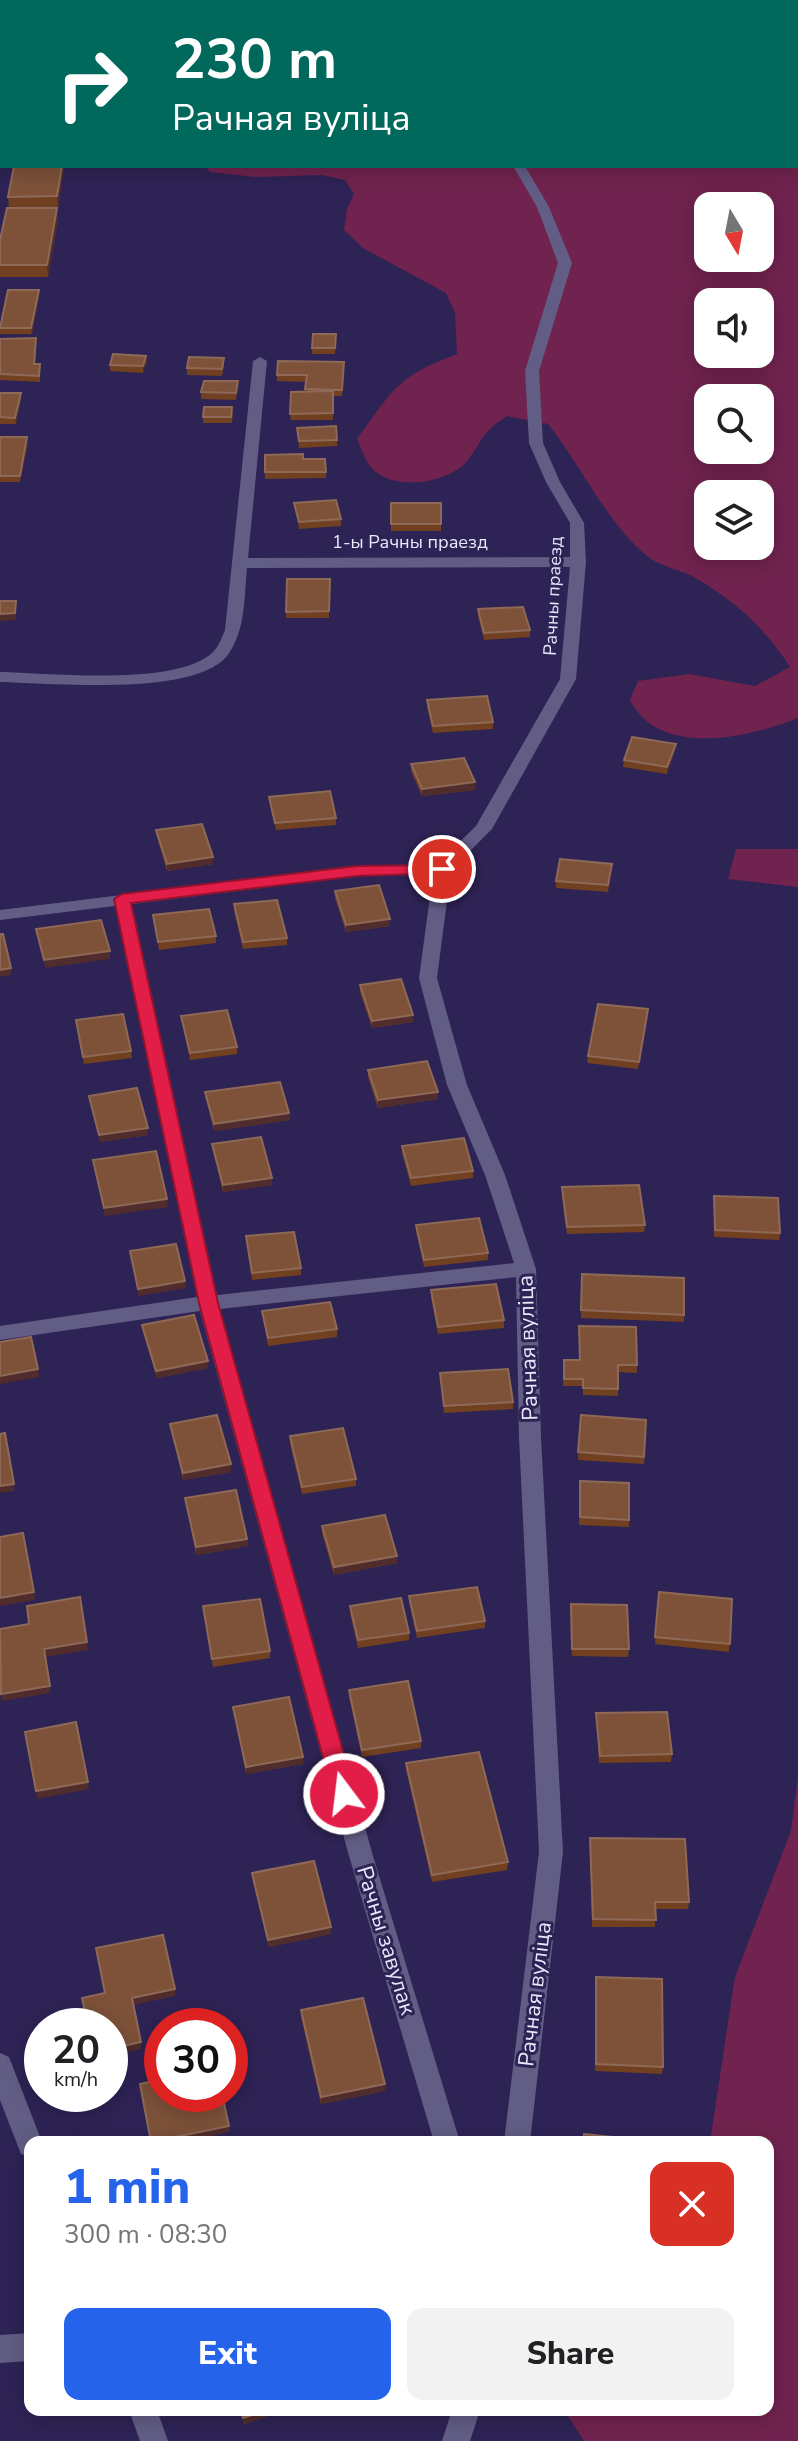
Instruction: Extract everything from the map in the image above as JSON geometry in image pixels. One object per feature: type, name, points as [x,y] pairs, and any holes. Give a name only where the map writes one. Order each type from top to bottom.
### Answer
[{"type":"street","name":"Рачны праезд","points":[[442,869],[483,829],[568,679],[578,562],[577,523],[553,482],[536,443],[532,371],[565,263],[543,207],[520,168]]},
{"type":"street","points":[[0,677],[137,678],[184,671],[219,656],[233,630],[260,361]]},
{"type":"street","name":"1-ы Рачны праезд","points":[[242,563],[578,562]]},
{"type":"street","points":[[0,915],[357,871],[442,869]]},
{"type":"street","name":"Рачная вуліца","points":[[442,869],[428,978],[457,1085],[495,1175],[526,1269],[530,1437],[551,1852],[518,2136]]},
{"type":"street","name":"Рачны завулак","points":[[122,899],[208,1303],[361,1856],[445,2136]]},
{"type":"street","points":[[0,1333],[208,1303],[526,1269]]},
{"type":"street","points":[[0,2065],[27,2136]]},
{"type":"street","points":[[0,2349],[24,2347]]},
{"type":"street","points":[[145,2416],[154,2441]]},
{"type":"street","points":[[456,2441],[464,2416]]},
{"type":"shaded area","points":[[207,168],[798,168],[798,718],[755,732],[706,738],[661,730],[643,718],[630,700],[638,681],[689,674],[755,686],[790,667],[770,640],[721,594],[692,576],[652,559],[632,542],[606,510],[548,424],[507,416],[486,433],[458,469],[434,480],[405,482],[380,475],[369,464],[357,439],[398,386],[421,370],[457,354],[455,313],[446,293],[363,248],[344,230],[347,209],[354,194],[345,180],[321,175],[256,177],[210,172]]},
{"type":"shaded area","points":[[736,849],[798,849],[798,887],[728,879]]},
{"type":"shaded area","points":[[798,1776],[798,2441],[584,2441],[568,2416],[774,2416],[774,2136],[711,2136],[735,1977],[791,1831]]},
{"type":"building","points":[[14,168],[62,168],[57,196],[8,197]]},
{"type":"building","points":[[7,208],[57,208],[47,265],[0,265],[0,240]]},
{"type":"building","points":[[8,290],[39,290],[31,328],[0,328]]},
{"type":"building","points":[[313,334],[336,334],[335,348],[312,348]]},
{"type":"building","points":[[36,338],[34,364],[40,364],[39,376],[0,374],[0,339]]},
{"type":"building","points":[[113,354],[146,356],[143,366],[110,365]]},
{"type":"building","points":[[189,357],[224,358],[222,369],[187,368]]},
{"type":"building","points":[[278,361],[344,362],[342,390],[305,389],[307,375],[277,375]]},
{"type":"building","points":[[204,381],[238,381],[236,393],[201,392]]},
{"type":"building","points":[[333,391],[333,413],[290,414],[291,392]]},
{"type":"building","points":[[0,393],[21,393],[15,418],[0,417]]},
{"type":"building","points":[[204,407],[232,407],[231,417],[203,417]]},
{"type":"building","points":[[336,426],[337,440],[299,441],[297,428]]},
{"type":"building","points":[[0,437],[27,437],[20,476],[0,476]]},
{"type":"building","points":[[303,454],[303,459],[325,459],[326,472],[265,472],[265,455]]},
{"type":"building","points":[[336,500],[341,519],[299,522],[294,503]]},
{"type":"building","points":[[391,503],[441,503],[441,524],[391,524]]},
{"type":"building","points":[[287,579],[330,579],[329,611],[286,612]]},
{"type":"building","points":[[0,601],[16,601],[15,613],[0,614]]},
{"type":"building","points":[[523,607],[530,630],[484,633],[478,609]]},
{"type":"building","points":[[487,696],[493,722],[433,726],[427,700]]},
{"type":"building","points":[[632,737],[676,744],[667,767],[624,760]]},
{"type":"building","points":[[464,758],[475,782],[422,789],[411,764]]},
{"type":"building","points":[[330,791],[336,818],[275,823],[269,797]]},
{"type":"building","points":[[202,824],[213,857],[167,864],[156,830]]},
{"type":"building","points":[[560,859],[612,864],[608,885],[556,881]]},
{"type":"building","points":[[379,885],[390,919],[346,925],[335,891]]},
{"type":"building","points":[[277,900],[287,938],[243,942],[234,904]]},
{"type":"building","points":[[209,909],[216,936],[158,942],[153,915]]},
{"type":"building","points":[[101,920],[110,951],[44,960],[36,929]]},
{"type":"building","points":[[0,934],[3,934],[11,968],[0,970]]},
{"type":"building","points":[[401,979],[413,1015],[372,1021],[360,985]]},
{"type":"building","points":[[598,1004],[648,1009],[639,1062],[588,1056]]},
{"type":"building","points":[[227,1010],[237,1047],[190,1053],[181,1016]]},
{"type":"building","points":[[123,1014],[131,1051],[83,1057],[76,1020]]},
{"type":"building","points":[[427,1061],[438,1092],[378,1100],[368,1070]]},
{"type":"building","points":[[280,1082],[289,1113],[214,1124],[205,1092]]},
{"type":"building","points":[[137,1088],[148,1128],[99,1135],[89,1096]]},
{"type":"building","points":[[261,1137],[272,1178],[223,1185],[212,1144]]},
{"type":"building","points":[[464,1138],[473,1171],[411,1178],[402,1146]]},
{"type":"building","points":[[156,1151],[167,1199],[104,1208],[93,1160]]},
{"type":"building","points":[[639,1185],[645,1225],[567,1227],[562,1187]]},
{"type":"building","points":[[714,1196],[778,1198],[780,1233],[715,1230]]},
{"type":"building","points":[[479,1218],[488,1253],[424,1260],[416,1225]]},
{"type":"building","points":[[294,1232],[301,1268],[252,1273],[246,1236]]},
{"type":"building","points":[[176,1244],[185,1281],[138,1289],[130,1251]]},
{"type":"building","points":[[582,1274],[684,1278],[684,1315],[581,1310]]},
{"type":"building","points":[[496,1284],[504,1320],[438,1327],[431,1290]]},
{"type":"building","points":[[330,1302],[337,1329],[268,1338],[262,1311]]},
{"type":"building","points":[[194,1315],[208,1361],[156,1371],[142,1325]]},
{"type":"building","points":[[579,1326],[636,1327],[637,1365],[618,1365],[618,1389],[583,1388],[583,1379],[564,1379],[564,1360],[580,1360]]},
{"type":"building","points":[[31,1337],[38,1369],[0,1376],[0,1342]]},
{"type":"building","points":[[508,1369],[513,1402],[444,1406],[440,1373]]},
{"type":"building","points":[[217,1415],[231,1464],[183,1473],[170,1424]]},
{"type":"building","points":[[581,1415],[646,1420],[644,1457],[578,1452]]},
{"type":"building","points":[[343,1428],[356,1479],[302,1487],[290,1436]]},
{"type":"building","points":[[5,1433],[14,1484],[0,1486],[0,1434]]},
{"type":"building","points":[[580,1481],[629,1483],[629,1520],[580,1517]]},
{"type":"building","points":[[236,1490],[247,1539],[196,1547],[185,1498]]},
{"type":"building","points":[[385,1515],[397,1556],[334,1567],[322,1526]]},
{"type":"building","points":[[23,1533],[34,1592],[0,1598],[0,1537]]},
{"type":"building","points":[[477,1587],[485,1621],[417,1631],[409,1596]]},
{"type":"building","points":[[659,1592],[732,1599],[730,1644],[655,1637]]},
{"type":"building","points":[[80,1597],[87,1642],[44,1649],[50,1686],[1,1694],[0,1629],[29,1624],[27,1606]]},
{"type":"building","points":[[401,1598],[409,1633],[358,1640],[350,1606]]},
{"type":"building","points":[[260,1599],[270,1651],[212,1659],[203,1606]]},
{"type":"building","points":[[571,1604],[627,1605],[629,1649],[572,1649]]},
{"type":"building","points":[[408,1681],[421,1741],[362,1750],[349,1690]]},
{"type":"building","points":[[289,1697],[303,1757],[246,1767],[233,1707]]},
{"type":"building","points":[[667,1712],[672,1754],[600,1756],[596,1713]]},
{"type":"building","points":[[76,1722],[88,1782],[36,1791],[25,1732]]},
{"type":"building","points":[[479,1752],[508,1862],[432,1875],[406,1763]]},
{"type":"building","points":[[590,1838],[685,1839],[689,1902],[655,1902],[656,1920],[593,1919]]},
{"type":"building","points":[[314,1861],[331,1927],[268,1940],[252,1873]]},
{"type":"building","points":[[163,1935],[175,1989],[132,1998],[141,2042],[128,2045],[128,2008],[84,2008],[82,1998],[105,1993],[96,1948]]},
{"type":"building","points":[[596,1977],[662,1979],[663,2067],[596,2064]]},
{"type":"building","points":[[363,1998],[385,2084],[321,2097],[301,2010]]},
{"type":"building","points":[[144,2083],[144,2105],[140,2084]]},
{"type":"building","points":[[145,2112],[226,2112],[229,2126],[180,2136],[150,2136]]},
{"type":"route","points":[[344,1794],[208,1303],[122,899],[357,871],[442,869]]}]
